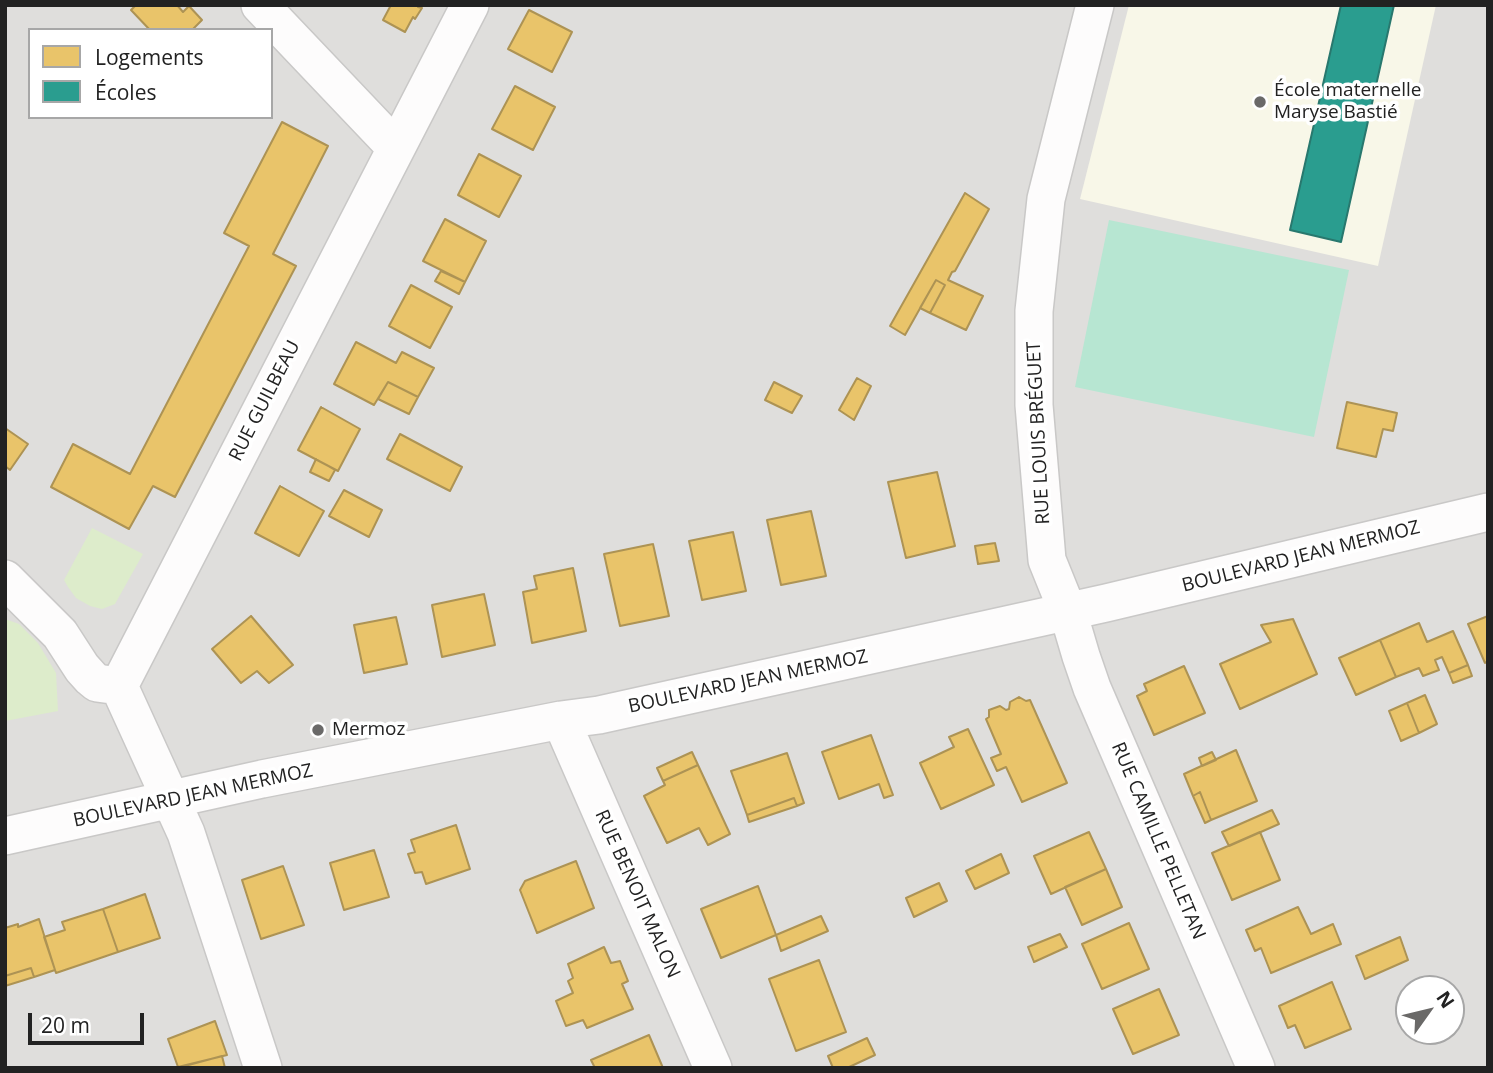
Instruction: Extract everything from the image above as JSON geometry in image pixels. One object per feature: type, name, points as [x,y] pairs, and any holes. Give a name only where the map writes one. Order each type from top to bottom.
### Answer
[{"type":"street","points":[[260,5],[396,148]]},
{"type":"street","name":"RUE GUILBEAU","points":[[119,687],[470,5]]},
{"type":"street","name":"RUE LOUIS BRÉGUET","points":[[1068,612],[1047,560],[1034,405],[1034,312],[1046,199],[1095,5]]},
{"type":"street","name":"BOULEVARD JEAN MERMOZ","points":[[5,836],[262,779],[561,720],[599,715],[1068,612],[1488,512]]},
{"type":"street","points":[[7,584],[60,634],[91,678],[97,683],[119,687],[186,833],[263,1068]]},
{"type":"street","name":"RUE CAMILLE PELLETAN","points":[[1068,612],[1092,688],[1256,1068]]},
{"type":"street","name":"RUE BENOIT MALON","points":[[561,720],[713,1068]]},
{"type":"shaded area","points":[[5,5],[1488,5],[1488,1068],[5,1068]]},
{"type":"shaded area","name":"École maternelle Maryse Bastié","points":[[1129,5],[1436,5],[1378,266],[1080,199]]},
{"type":"green space","points":[[1109,220],[1349,270],[1314,437],[1075,387]]},
{"type":"green space","points":[[92,528],[143,554],[115,604],[102,609],[76,598],[64,580]]},
{"type":"green space","points":[[5,619],[19,624],[38,643],[56,673],[58,711],[5,721]]},
{"type":"building: Logements","points":[[136,5],[177,5],[183,12],[189,6],[202,20],[194,28],[148,28],[131,10]]},
{"type":"building: Logements","points":[[391,5],[418,5],[422,8],[415,19],[413,17],[405,32],[383,20]]},
{"type":"building: Logements","points":[[529,10],[572,32],[552,72],[508,49]]},
{"type":"building: Logements","points":[[515,86],[555,107],[533,150],[492,129]]},
{"type":"building: Logements","points":[[282,122],[328,146],[273,254],[296,266],[175,497],[153,486],[129,529],[51,487],[73,444],[130,474],[249,246],[224,233]]},
{"type":"building: Logements","points":[[479,154],[521,176],[499,217],[458,195]]},
{"type":"building: Logements","points":[[965,193],[989,209],[948,280],[983,296],[966,330],[930,313],[945,285],[936,280],[905,335],[890,326]]},
{"type":"building: Logements","points":[[445,219],[486,241],[465,282],[423,261]]},
{"type":"building: Logements","points":[[441,271],[465,282],[459,294],[435,281]]},
{"type":"building: Logements","points":[[936,280],[945,285],[930,313],[920,308]]},
{"type":"building: Logements","points":[[411,285],[452,307],[430,348],[389,326]]},
{"type":"building: Logements","points":[[356,342],[396,363],[402,352],[434,368],[418,397],[388,382],[374,405],[334,384]]},
{"type":"building: Logements","points":[[857,378],[871,386],[854,420],[839,410]]},
{"type":"building: Logements","points":[[388,382],[418,397],[409,414],[378,399]]},
{"type":"building: Logements","points":[[774,382],[802,396],[792,413],[765,400]]},
{"type":"building: Logements","points":[[1347,402],[1397,413],[1393,431],[1383,429],[1376,457],[1337,448]]},
{"type":"building: Logements","points":[[321,407],[360,429],[338,471],[298,450]]},
{"type":"building: Logements","points":[[5,428],[28,444],[10,470],[5,466]]},
{"type":"building: Logements","points":[[400,434],[462,467],[450,491],[387,459]]},
{"type":"building: Logements","points":[[316,459],[335,470],[329,481],[310,472]]},
{"type":"building: Logements","points":[[937,472],[955,546],[906,558],[888,482]]},
{"type":"building: Logements","points":[[280,486],[324,511],[299,556],[255,533]]},
{"type":"building: Logements","points":[[344,490],[382,510],[369,537],[329,516]]},
{"type":"building: Logements","points":[[811,511],[826,576],[781,585],[767,520]]},
{"type":"building: Logements","points":[[733,532],[746,591],[702,600],[689,541]]},
{"type":"building: Logements","points":[[995,543],[999,561],[978,564],[975,546]]},
{"type":"building: Logements","points":[[653,544],[669,616],[620,626],[604,554]]},
{"type":"building: Logements","points":[[573,568],[586,631],[532,643],[523,592],[537,589],[534,576]]},
{"type":"building: Logements","points":[[484,594],[495,645],[442,657],[432,605]]},
{"type":"building: Logements","points":[[251,616],[293,665],[269,683],[257,671],[241,683],[212,649]]},
{"type":"building: Logements","points":[[1488,616],[1488,661],[1485,663],[1468,624]]},
{"type":"building: Logements","points":[[396,617],[407,664],[364,673],[354,625]]},
{"type":"building: Logements","points":[[1293,619],[1317,674],[1240,709],[1220,664],[1271,642],[1261,625]]},
{"type":"building: Logements","points":[[1419,623],[1427,642],[1453,631],[1468,665],[1449,673],[1442,657],[1435,660],[1439,670],[1423,676],[1419,668],[1396,677],[1380,640]]},
{"type":"building: Logements","points":[[1380,640],[1396,677],[1356,695],[1339,658]]},
{"type":"building: Logements","points":[[1468,665],[1472,676],[1453,683],[1449,673]]},
{"type":"building: Logements","points":[[1184,666],[1205,713],[1154,735],[1137,696],[1147,691],[1144,684]]},
{"type":"building: Logements","points":[[1425,695],[1437,724],[1419,733],[1407,703]]},
{"type":"building: Logements","points":[[1019,697],[1030,700],[1067,783],[1022,802],[1006,767],[997,771],[991,758],[1001,754],[986,719],[989,717],[989,710],[1000,706],[1009,709],[1010,702]]},
{"type":"building: Logements","points":[[1407,703],[1419,733],[1401,741],[1389,711]]},
{"type":"building: Logements","points":[[968,729],[994,785],[941,809],[920,763],[954,747],[949,737]]},
{"type":"building: Logements","points":[[871,735],[893,795],[884,798],[879,784],[839,799],[822,752]]},
{"type":"building: Logements","points":[[1236,750],[1257,801],[1211,820],[1200,792],[1193,796],[1184,774]]},
{"type":"building: Logements","points":[[692,752],[698,765],[663,781],[657,768]]},
{"type":"building: Logements","points":[[1212,752],[1216,760],[1202,766],[1199,758]]},
{"type":"building: Logements","points":[[787,753],[804,803],[797,806],[794,798],[747,815],[731,771]]},
{"type":"building: Logements","points":[[698,765],[730,834],[708,845],[699,828],[667,843],[644,796],[665,785],[663,781]]},
{"type":"building: Logements","points":[[1200,792],[1211,820],[1205,823],[1193,796]]},
{"type":"building: Logements","points":[[794,798],[797,806],[749,822],[747,815]]},
{"type":"building: Logements","points":[[1272,810],[1279,824],[1229,846],[1222,832]]},
{"type":"building: Logements","points":[[456,825],[470,869],[426,884],[422,872],[415,873],[408,854],[415,852],[411,840]]},
{"type":"building: Logements","points":[[1089,832],[1106,869],[1051,894],[1034,856]]},
{"type":"building: Logements","points":[[1260,832],[1280,880],[1232,900],[1212,853]]},
{"type":"building: Logements","points":[[374,850],[389,897],[344,910],[330,863]]},
{"type":"building: Logements","points":[[1001,854],[1009,873],[975,889],[966,871]]},
{"type":"building: Logements","points":[[576,861],[594,908],[537,933],[520,890],[525,881]]},
{"type":"building: Logements","points":[[283,866],[304,925],[261,939],[242,880]]},
{"type":"building: Logements","points":[[1106,869],[1122,907],[1082,925],[1065,887]]},
{"type":"building: Logements","points":[[939,883],[947,901],[914,917],[906,898]]},
{"type":"building: Logements","points":[[758,886],[776,935],[721,958],[701,909]]},
{"type":"building: Logements","points":[[145,894],[160,938],[118,952],[103,909]]},
{"type":"building: Logements","points":[[1298,907],[1311,934],[1333,924],[1341,944],[1271,973],[1261,948],[1255,951],[1246,930]]},
{"type":"building: Logements","points":[[103,909],[118,952],[56,973],[44,937],[65,930],[62,922]]},
{"type":"building: Logements","points":[[821,916],[828,931],[781,951],[776,935]]},
{"type":"building: Logements","points":[[39,919],[55,970],[34,977],[31,968],[5,976],[5,928],[18,924],[18,927]]},
{"type":"building: Logements","points":[[1129,923],[1149,969],[1102,989],[1082,944]]},
{"type":"building: Logements","points":[[1060,934],[1067,947],[1034,962],[1028,947]]},
{"type":"building: Logements","points":[[1400,937],[1408,960],[1365,979],[1356,956]]},
{"type":"building: Logements","points":[[604,947],[611,963],[620,961],[628,981],[622,984],[633,1009],[587,1028],[583,1020],[566,1026],[556,1001],[573,993],[568,981],[573,978],[568,964]]},
{"type":"building: Logements","points":[[819,960],[846,1032],[796,1051],[769,979]]},
{"type":"building: Logements","points":[[31,968],[34,977],[5,986],[5,976]]},
{"type":"building: Logements","points":[[1332,982],[1351,1029],[1305,1048],[1295,1025],[1288,1028],[1279,1006]]},
{"type":"building: Logements","points":[[1159,989],[1179,1035],[1133,1054],[1113,1009]]},
{"type":"building: Logements","points":[[215,1021],[227,1055],[178,1067],[168,1039]]},
{"type":"building: Logements","points":[[649,1035],[663,1068],[595,1068],[591,1060]]},
{"type":"building: Logements","points":[[867,1038],[875,1055],[847,1068],[833,1068],[828,1056]]},
{"type":"building: Logements","points":[[222,1056],[225,1068],[181,1068],[181,1067]]},
{"type":"building: Écoles","points":[[1341,5],[1394,5],[1341,242],[1290,230]]},
{"type":"place","name":"École maternelle Maryse Bastié","points":[[1260,102]]},
{"type":"place","name":"Mermoz","points":[[318,730]]}]
